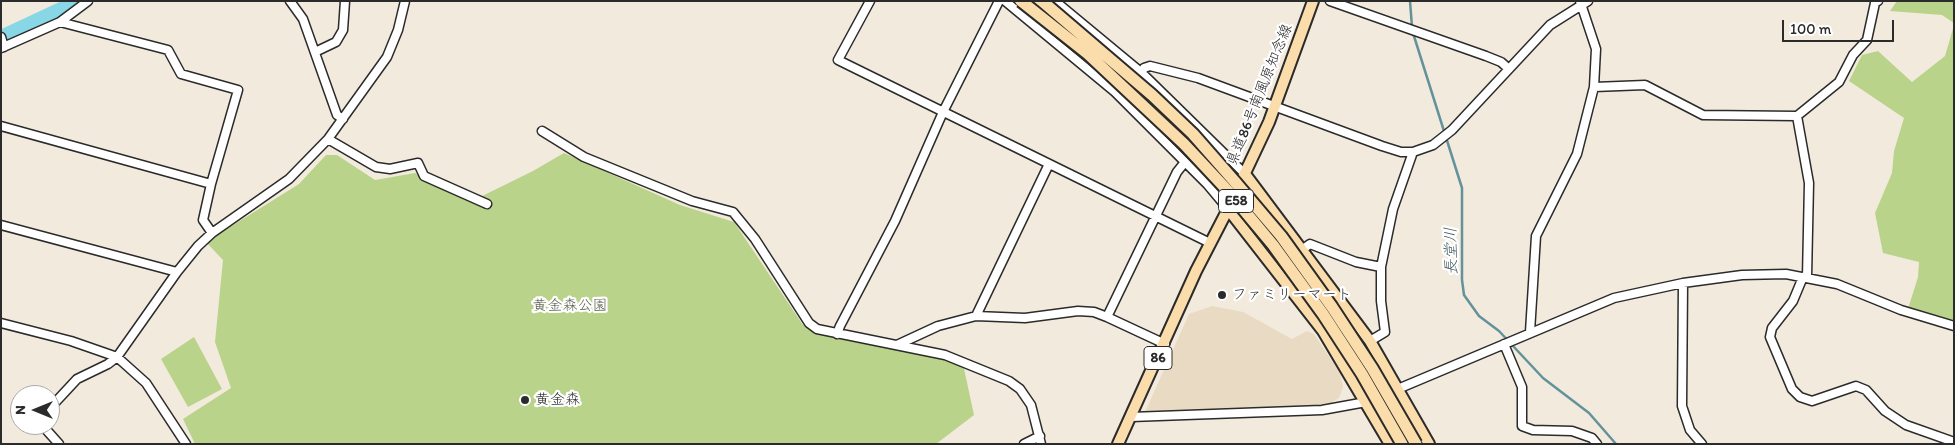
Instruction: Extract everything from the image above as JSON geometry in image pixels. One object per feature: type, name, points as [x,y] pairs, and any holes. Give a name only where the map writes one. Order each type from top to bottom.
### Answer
[{"type":"highway","name":"E58","points":[[1021,1],[1088,54],[1130,92],[1184,144],[1228,191],[1273,245],[1322,314],[1362,374],[1402,444]]},
{"type":"highway","name":"E58","points":[[1042,1],[1152,95],[1193,134],[1236,183],[1280,236],[1332,307],[1372,368],[1416,444]]},
{"type":"main road","name":"県道86号南風原知念線","points":[[1118,444],[1275,107],[1313,1]]},
{"type":"main road","points":[[1245,174],[1370,341],[1429,444]]},
{"type":"main road","points":[[1228,209],[1304,305],[1366,402],[1390,444]]},
{"type":"street","points":[[1,37],[3,47],[60,22],[88,1]]},
{"type":"street","points":[[290,1],[303,19],[337,115],[343,119]]},
{"type":"street","points":[[315,52],[336,42],[343,30],[345,1]]},
{"type":"street","points":[[60,397],[77,379],[117,357],[177,272],[212,233],[289,179],[328,138],[387,57],[398,30],[405,1]]},
{"type":"street","points":[[870,1],[838,60],[1210,243]]},
{"type":"street","points":[[837,334],[895,221],[943,112],[999,1]]},
{"type":"street","points":[[1005,1],[1115,92],[1185,162],[1228,209]]},
{"type":"street","points":[[1055,1],[1142,73],[1245,174]]},
{"type":"street","points":[[1330,1],[1486,56],[1501,62],[1509,69]]},
{"type":"street","points":[[1594,87],[1645,85],[1702,115],[1797,116],[1838,82],[1853,55],[1868,40],[1875,3],[1878,1]]},
{"type":"street","points":[[1142,73],[1144,68],[1150,66],[1198,78],[1400,152],[1413,152],[1433,145],[1452,130],[1550,25],[1583,2],[1596,50],[1594,87],[1577,154],[1536,236],[1530,332]]},
{"type":"street","points":[[60,22],[168,50],[181,74],[238,90],[211,184],[203,220],[212,233]]},
{"type":"street","points":[[1797,116],[1809,183],[1805,277],[1793,301],[1772,328],[1770,337],[1792,389],[1800,397],[1812,401],[1856,386],[1866,390],[1886,411],[1906,425],[1954,442]]},
{"type":"street","points":[[1,126],[211,184]]},
{"type":"street","points":[[542,131],[584,157],[692,200],[733,212],[755,239],[809,323],[822,331],[945,355],[1010,381],[1020,389],[1031,405],[1040,440],[1024,444]]},
{"type":"street","points":[[328,138],[376,167],[390,169],[418,163],[424,176],[487,204]]},
{"type":"street","points":[[1370,341],[1385,332],[1381,301],[1381,267],[1393,209],[1413,152]]},
{"type":"street","points":[[1107,317],[1176,172],[1185,162]]},
{"type":"street","points":[[976,316],[1049,164]]},
{"type":"street","points":[[1,224],[177,272]]},
{"type":"street","points":[[1303,249],[1310,244],[1356,262],[1381,267]]},
{"type":"street","points":[[1131,417],[1322,410],[1366,402],[1614,298],[1683,283],[1766,273],[1805,277],[1836,284],[1901,310],[1954,326]]},
{"type":"street","points":[[1683,283],[1682,406],[1690,430],[1702,444]]},
{"type":"street","points":[[897,345],[938,326],[976,316],[1025,318],[1078,311],[1094,312],[1165,344]]},
{"type":"street","points":[[1,323],[71,341],[117,357],[146,382],[186,444]]},
{"type":"street","points":[[1504,344],[1522,387],[1522,426],[1533,430],[1572,431],[1592,438],[1597,444]]},
{"type":"shaded area","points":[[1212,306],[1243,312],[1292,339],[1307,331],[1314,334],[1340,373],[1343,387],[1339,398],[1326,406],[1145,412],[1189,314]]},
{"type":"green space","points":[[1897,1],[1954,1],[1954,23],[1942,15],[1890,11]]},
{"type":"green space","points":[[1954,25],[1954,325],[1907,312],[1918,277],[1919,262],[1883,253],[1875,213],[1892,173],[1894,151],[1904,118],[1849,81],[1862,55],[1878,51],[1912,82],[1945,56]]},
{"type":"green space","name":"黄金森公園","points":[[564,153],[680,205],[734,222],[803,325],[820,334],[921,353],[963,364],[974,415],[936,444],[195,444],[183,419],[231,388],[215,342],[223,260],[206,242],[299,184],[326,155],[337,155],[375,180],[415,173],[472,201],[533,171]]},
{"type":"green space","points":[[194,337],[222,389],[188,407],[161,359]]},
{"type":"waterway","points":[[1,37],[78,1]]},
{"type":"waterway","name":"長堂川","points":[[1410,1],[1412,27]]},
{"type":"waterway","name":"長堂川","points":[[1413,33],[1462,188],[1462,280],[1464,295],[1479,316],[1499,331],[1543,378],[1589,413],[1616,444]]},
{"type":"place","name":"ファミリーマート","points":[[1222,295]]},
{"type":"place","name":"黄金森","points":[[525,400]]}]
